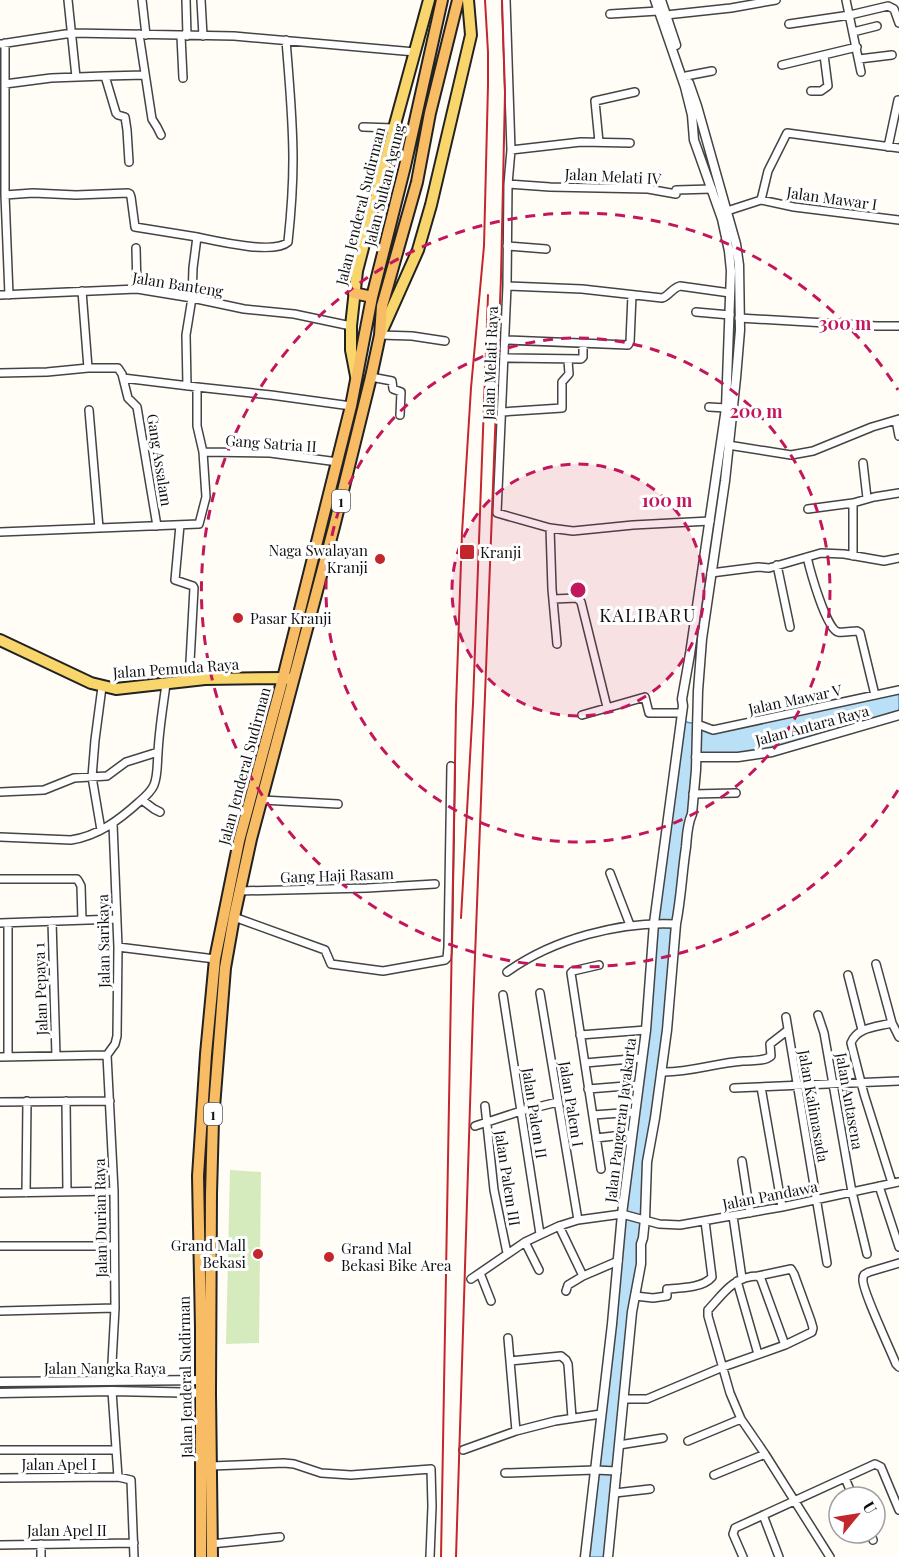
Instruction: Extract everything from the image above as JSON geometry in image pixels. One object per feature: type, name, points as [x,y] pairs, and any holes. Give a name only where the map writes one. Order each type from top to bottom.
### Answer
[{"type":"highway","name":"Jalan Sultan Agung","points":[[356,378],[372,297],[405,166],[442,0]]},
{"type":"highway","name":"Jalan Sultan Agung","points":[[382,306],[417,182],[430,113],[459,0]]},
{"type":"highway","points":[[354,292],[372,297]]},
{"type":"highway","name":"Jalan Jenderal Sudirman","points":[[207,1120],[210,998],[215,959],[245,833],[334,527],[371,377],[380,335],[382,306]]},
{"type":"highway","name":"Jalan Jenderal Sudirman","points":[[201,1557],[206,1381],[198,1205],[225,968],[239,891],[245,833],[256,822],[262,800],[356,378]]},
{"type":"highway","name":"Jalan Jenderal Sudirman","points":[[206,1393],[211,1466],[212,1557]]},
{"type":"main road","points":[[424,0],[426,12]]},
{"type":"main road","name":"Jalan Jenderal Sudirman","points":[[356,378],[351,350],[351,326],[357,271],[429,0]]},
{"type":"main road","points":[[459,0],[469,6]]},
{"type":"main road","name":"Jalan Jenderal Sudirman","points":[[380,335],[418,250],[431,205],[467,57],[471,35],[469,6]]},
{"type":"main road","name":"Jalan Pemuda Raya","points":[[0,640],[102,687],[124,689],[239,678],[288,679]]},
{"type":"street","points":[[68,0],[76,77]]},
{"type":"street","points":[[142,0],[145,75],[152,119],[161,135]]},
{"type":"street","points":[[183,78],[186,0]]},
{"type":"street","points":[[201,0],[203,36]]},
{"type":"street","name":"Jalan Melati Raya","points":[[506,0],[511,150],[497,513],[550,528],[573,531],[710,521]]},
{"type":"street","points":[[608,1557],[632,1312],[641,1264],[647,1162],[667,1030],[683,860],[692,814],[700,659],[725,481],[736,378],[739,318],[736,244],[727,211],[716,188],[686,76],[655,0]]},
{"type":"street","points":[[661,0],[662,13],[685,87],[696,114]]},
{"type":"street","points":[[610,14],[731,8],[776,0]]},
{"type":"street","points":[[846,0],[861,72]]},
{"type":"street","points":[[789,24],[850,15],[890,6],[894,9],[899,23]]},
{"type":"street","points":[[854,32],[877,26]]},
{"type":"street","points":[[9,295],[2,94],[5,84],[2,44],[72,33],[142,34],[234,36],[415,52]]},
{"type":"street","points":[[5,195],[128,193],[131,197],[135,227],[238,245],[283,246],[288,242],[293,160],[286,40]]},
{"type":"street","points":[[782,65],[857,47]]},
{"type":"street","points":[[811,91],[821,91],[828,86],[824,55]]},
{"type":"street","points":[[859,59],[892,56]]},
{"type":"street","points":[[686,76],[712,71]]},
{"type":"street","points":[[5,84],[76,77],[145,75]]},
{"type":"street","points":[[105,76],[116,114],[125,117],[128,130],[129,162]]},
{"type":"street","points":[[599,142],[595,101],[635,92]]},
{"type":"street","points":[[888,147],[897,118],[898,100]]},
{"type":"street","points":[[363,127],[394,128]]},
{"type":"street","points":[[727,211],[761,200],[768,171],[787,133],[899,148]]},
{"type":"street","points":[[511,150],[581,142],[630,143]]},
{"type":"street","name":"Jalan Melati IV","points":[[508,184],[648,189],[676,194],[676,190],[716,188]]},
{"type":"street","name":"Jalan Pangeran Jayakarta","points":[[585,1557],[598,1470],[601,1413],[646,1030],[655,923],[684,686],[726,408],[731,271],[716,188]]},
{"type":"street","name":"Jalan Mawar I","points":[[761,200],[794,207],[899,220]]},
{"type":"street","points":[[186,386],[186,335],[192,298],[197,237]]},
{"type":"street","points":[[507,246],[546,249]]},
{"type":"street","points":[[136,248],[136,289]]},
{"type":"street","points":[[507,286],[582,289],[664,298],[680,286],[730,293]]},
{"type":"street","name":"Jalan Banteng","points":[[0,295],[136,289],[351,326]]},
{"type":"street","points":[[82,291],[88,368]]},
{"type":"street","points":[[505,340],[624,346],[629,344],[632,295]]},
{"type":"street","points":[[696,312],[730,315]]},
{"type":"street","points":[[739,318],[899,326]]},
{"type":"street","points":[[380,335],[412,336],[446,341]]},
{"type":"street","points":[[504,358],[568,360],[583,358],[582,344]]},
{"type":"street","points":[[502,412],[562,408],[562,382],[569,374],[568,360]]},
{"type":"street","points":[[0,373],[118,368],[123,378],[271,394],[351,406]]},
{"type":"street","points":[[371,377],[392,381],[393,390],[401,392],[400,415]]},
{"type":"street","name":"Gang Assalam","points":[[123,378],[128,398],[137,406],[157,526]]},
{"type":"street","points":[[0,532],[200,524],[206,496],[203,453],[197,426],[197,387]]},
{"type":"street","points":[[709,407],[726,408]]},
{"type":"street","points":[[89,410],[99,528]]},
{"type":"street","points":[[728,445],[791,454],[813,451],[872,427],[897,420],[899,436]]},
{"type":"street","name":"Gang Satria II","points":[[203,453],[270,453],[338,462]]},
{"type":"street","points":[[863,463],[867,498]]},
{"type":"street","points":[[808,509],[853,503],[867,498],[899,493]]},
{"type":"street","points":[[853,503],[853,556]]},
{"type":"street","name":"Gang Assalam","points":[[180,525],[175,580],[194,588],[189,681]]},
{"type":"street","points":[[550,528],[557,644]]},
{"type":"street","points":[[711,573],[758,567],[769,568],[821,553],[885,561],[899,558]]},
{"type":"street","points":[[807,557],[811,577],[832,628],[838,632],[857,631],[860,633],[875,695]]},
{"type":"street","points":[[777,565],[790,627]]},
{"type":"street","points":[[553,599],[577,598],[581,602],[607,707]]},
{"type":"street","points":[[690,654],[700,659]]},
{"type":"street","points":[[0,837],[79,839],[114,825],[142,800],[151,791],[156,774],[166,684]]},
{"type":"street","points":[[684,686],[694,687],[698,691]]},
{"type":"street","points":[[101,830],[92,777],[102,687]]},
{"type":"street","name":"Jalan Mawar V","points":[[697,724],[713,730],[899,690]]},
{"type":"street","points":[[582,715],[645,697],[649,713],[681,713]]},
{"type":"street","name":"Jalan Antara Raya","points":[[696,757],[738,757],[772,752],[899,715]]},
{"type":"street","points":[[0,792],[44,790],[74,778],[107,776],[126,762],[158,752]]},
{"type":"street","points":[[234,917],[326,951],[331,964],[383,971],[447,959],[451,766]]},
{"type":"street","points":[[693,794],[735,793]]},
{"type":"street","points":[[142,800],[160,812]]},
{"type":"street","points":[[262,800],[338,804]]},
{"type":"street","name":"Jalan Sarikaya","points":[[107,1054],[115,1044],[117,1036],[118,947],[114,825]]},
{"type":"street","points":[[610,873],[630,926]]},
{"type":"street","points":[[0,879],[77,879],[81,886],[82,920]]},
{"type":"street","name":"Gang Haji Rasam","points":[[239,891],[435,884]]},
{"type":"street","points":[[9,1056],[4,1011],[4,923],[117,919]]},
{"type":"street","name":"Jalan Pepaya 1","points":[[51,921],[56,1056]]},
{"type":"street","points":[[507,972],[553,947],[584,936],[630,926],[655,923],[676,924]]},
{"type":"street","points":[[118,947],[215,959]]},
{"type":"street","points":[[599,964],[571,973],[601,1168]]},
{"type":"street","points":[[876,964],[892,1023],[899,1037]]},
{"type":"street","points":[[849,975],[862,1030]]},
{"type":"street","name":"Jalan Palem I","points":[[540,993],[578,1220]]},
{"type":"street","name":"Jalan Palem II","points":[[503,995],[540,1234]]},
{"type":"street","name":"Jalan Antasena","points":[[818,1015],[824,1033],[852,1192],[867,1254]]},
{"type":"street","name":"Jalan Kalimasada","points":[[786,1017],[827,1263]]},
{"type":"street","points":[[892,1023],[862,1030],[854,1035],[851,1043],[895,1182]]},
{"type":"street","points":[[580,1035],[646,1030]]},
{"type":"street","points":[[661,1072],[766,1059],[771,1056],[770,1044],[788,1030]]},
{"type":"street","points":[[0,1057],[107,1054]]},
{"type":"street","name":"Jalan Durian Raya","points":[[107,1054],[114,1191],[116,1308],[111,1381]]},
{"type":"street","points":[[585,1063],[642,1058]]},
{"type":"street","points":[[734,1088],[899,1082]]},
{"type":"street","points":[[588,1089],[638,1085]]},
{"type":"street","points":[[761,1087],[782,1207]]},
{"type":"street","points":[[26,1192],[27,1101]]},
{"type":"street","points":[[66,1101],[67,1192]]},
{"type":"street","points":[[0,1102],[110,1101]]},
{"type":"street","points":[[475,1126],[558,1102]]},
{"type":"street","name":"Jalan Palem III","points":[[485,1106],[494,1190],[507,1253]]},
{"type":"street","points":[[593,1115],[635,1112]]},
{"type":"street","points":[[596,1138],[633,1134]]},
{"type":"street","points":[[742,1161],[750,1213]]},
{"type":"street","name":"Jalan Pandawa","points":[[623,1214],[658,1224],[671,1225],[782,1207],[895,1182]]},
{"type":"street","points":[[879,1186],[899,1246]]},
{"type":"street","points":[[0,1193],[114,1191]]},
{"type":"street","points":[[471,1279],[507,1253],[540,1234],[578,1220],[623,1214]]},
{"type":"street","points":[[733,1216],[740,1280],[758,1354]]},
{"type":"street","points":[[635,1296],[653,1298],[667,1296],[667,1289],[683,1288],[711,1280],[705,1221]]},
{"type":"street","points":[[559,1226],[583,1276]]},
{"type":"street","points":[[525,1242],[539,1270]]},
{"type":"street","points":[[0,1246],[114,1246]]},
{"type":"street","points":[[566,1290],[568,1285],[583,1276],[618,1261]]},
{"type":"street","points":[[899,1263],[869,1272],[862,1280],[899,1367]]},
{"type":"street","points":[[624,1399],[647,1399],[723,1367],[785,1345],[812,1332],[813,1328],[791,1269],[733,1283],[707,1313],[723,1367],[730,1393],[741,1419],[830,1557]]},
{"type":"street","points":[[480,1273],[491,1301]]},
{"type":"street","points":[[759,1278],[785,1345]]},
{"type":"street","points":[[0,1311],[116,1308]]},
{"type":"street","points":[[508,1338],[516,1431]]},
{"type":"street","points":[[510,1360],[563,1357],[567,1364],[572,1418]]},
{"type":"street","name":"Jalan Nangka Raya","points":[[0,1382],[206,1381]]},
{"type":"street","points":[[27,1393],[28,1382]]},
{"type":"street","points":[[59,1382],[60,1392]]},
{"type":"street","points":[[112,1391],[118,1477],[132,1481],[134,1557]]},
{"type":"street","name":"Jalan Nangka Raya","points":[[0,1393],[112,1391],[206,1393]]},
{"type":"street","points":[[463,1450],[516,1431],[601,1413]]},
{"type":"street","points":[[688,1441],[741,1419]]},
{"type":"street","points":[[619,1445],[663,1438]]},
{"type":"street","points":[[0,1450],[115,1450]]},
{"type":"street","points":[[714,1474],[765,1454]]},
{"type":"street","points":[[211,1466],[284,1463],[321,1473],[351,1475],[431,1469],[430,1557]]},
{"type":"street","points":[[743,1557],[733,1534],[735,1528],[875,1464],[881,1467],[899,1510]]},
{"type":"street","points":[[505,1473],[598,1470],[615,1472]]},
{"type":"street","name":"Jalan Apel I","points":[[0,1478],[118,1477]]},
{"type":"street","points":[[845,1478],[848,1485]]},
{"type":"street","points":[[615,1493],[650,1489]]},
{"type":"street","points":[[763,1515],[780,1557]]},
{"type":"street","points":[[211,1544],[280,1537]]},
{"type":"street","points":[[41,1544],[41,1557]]},
{"type":"street","name":"Jalan Apel II","points":[[0,1545],[134,1544]]},
{"type":"green space","points":[[230,1170],[261,1172],[259,1343],[226,1344]]},
{"type":"water","points":[[899,690],[899,715],[772,752],[696,757],[608,1557],[585,1557],[680,721],[713,730]]},
{"type":"railway","points":[[441,1557],[456,706],[462,533],[471,388],[484,246],[488,85],[485,0]]},
{"type":"railway","points":[[456,1557],[473,1009],[501,277],[505,93],[502,0]]},
{"type":"railway","points":[[461,918],[473,704],[488,295]]},
{"type":"place","name":"Kranji","points":[[467,552]]},
{"type":"place","name":"Naga Swalayan Kranji","points":[[380,559]]},
{"type":"place","name":"Pasar Kranji","points":[[238,618]]},
{"type":"place","name":"Grand Mall Bekasi","points":[[258,1254]]},
{"type":"place","name":"Grand Mal Bekasi Bike Area","points":[[329,1257]]},
{"type":"district","name":"KALIBARU","points":[[648,615]]}]
